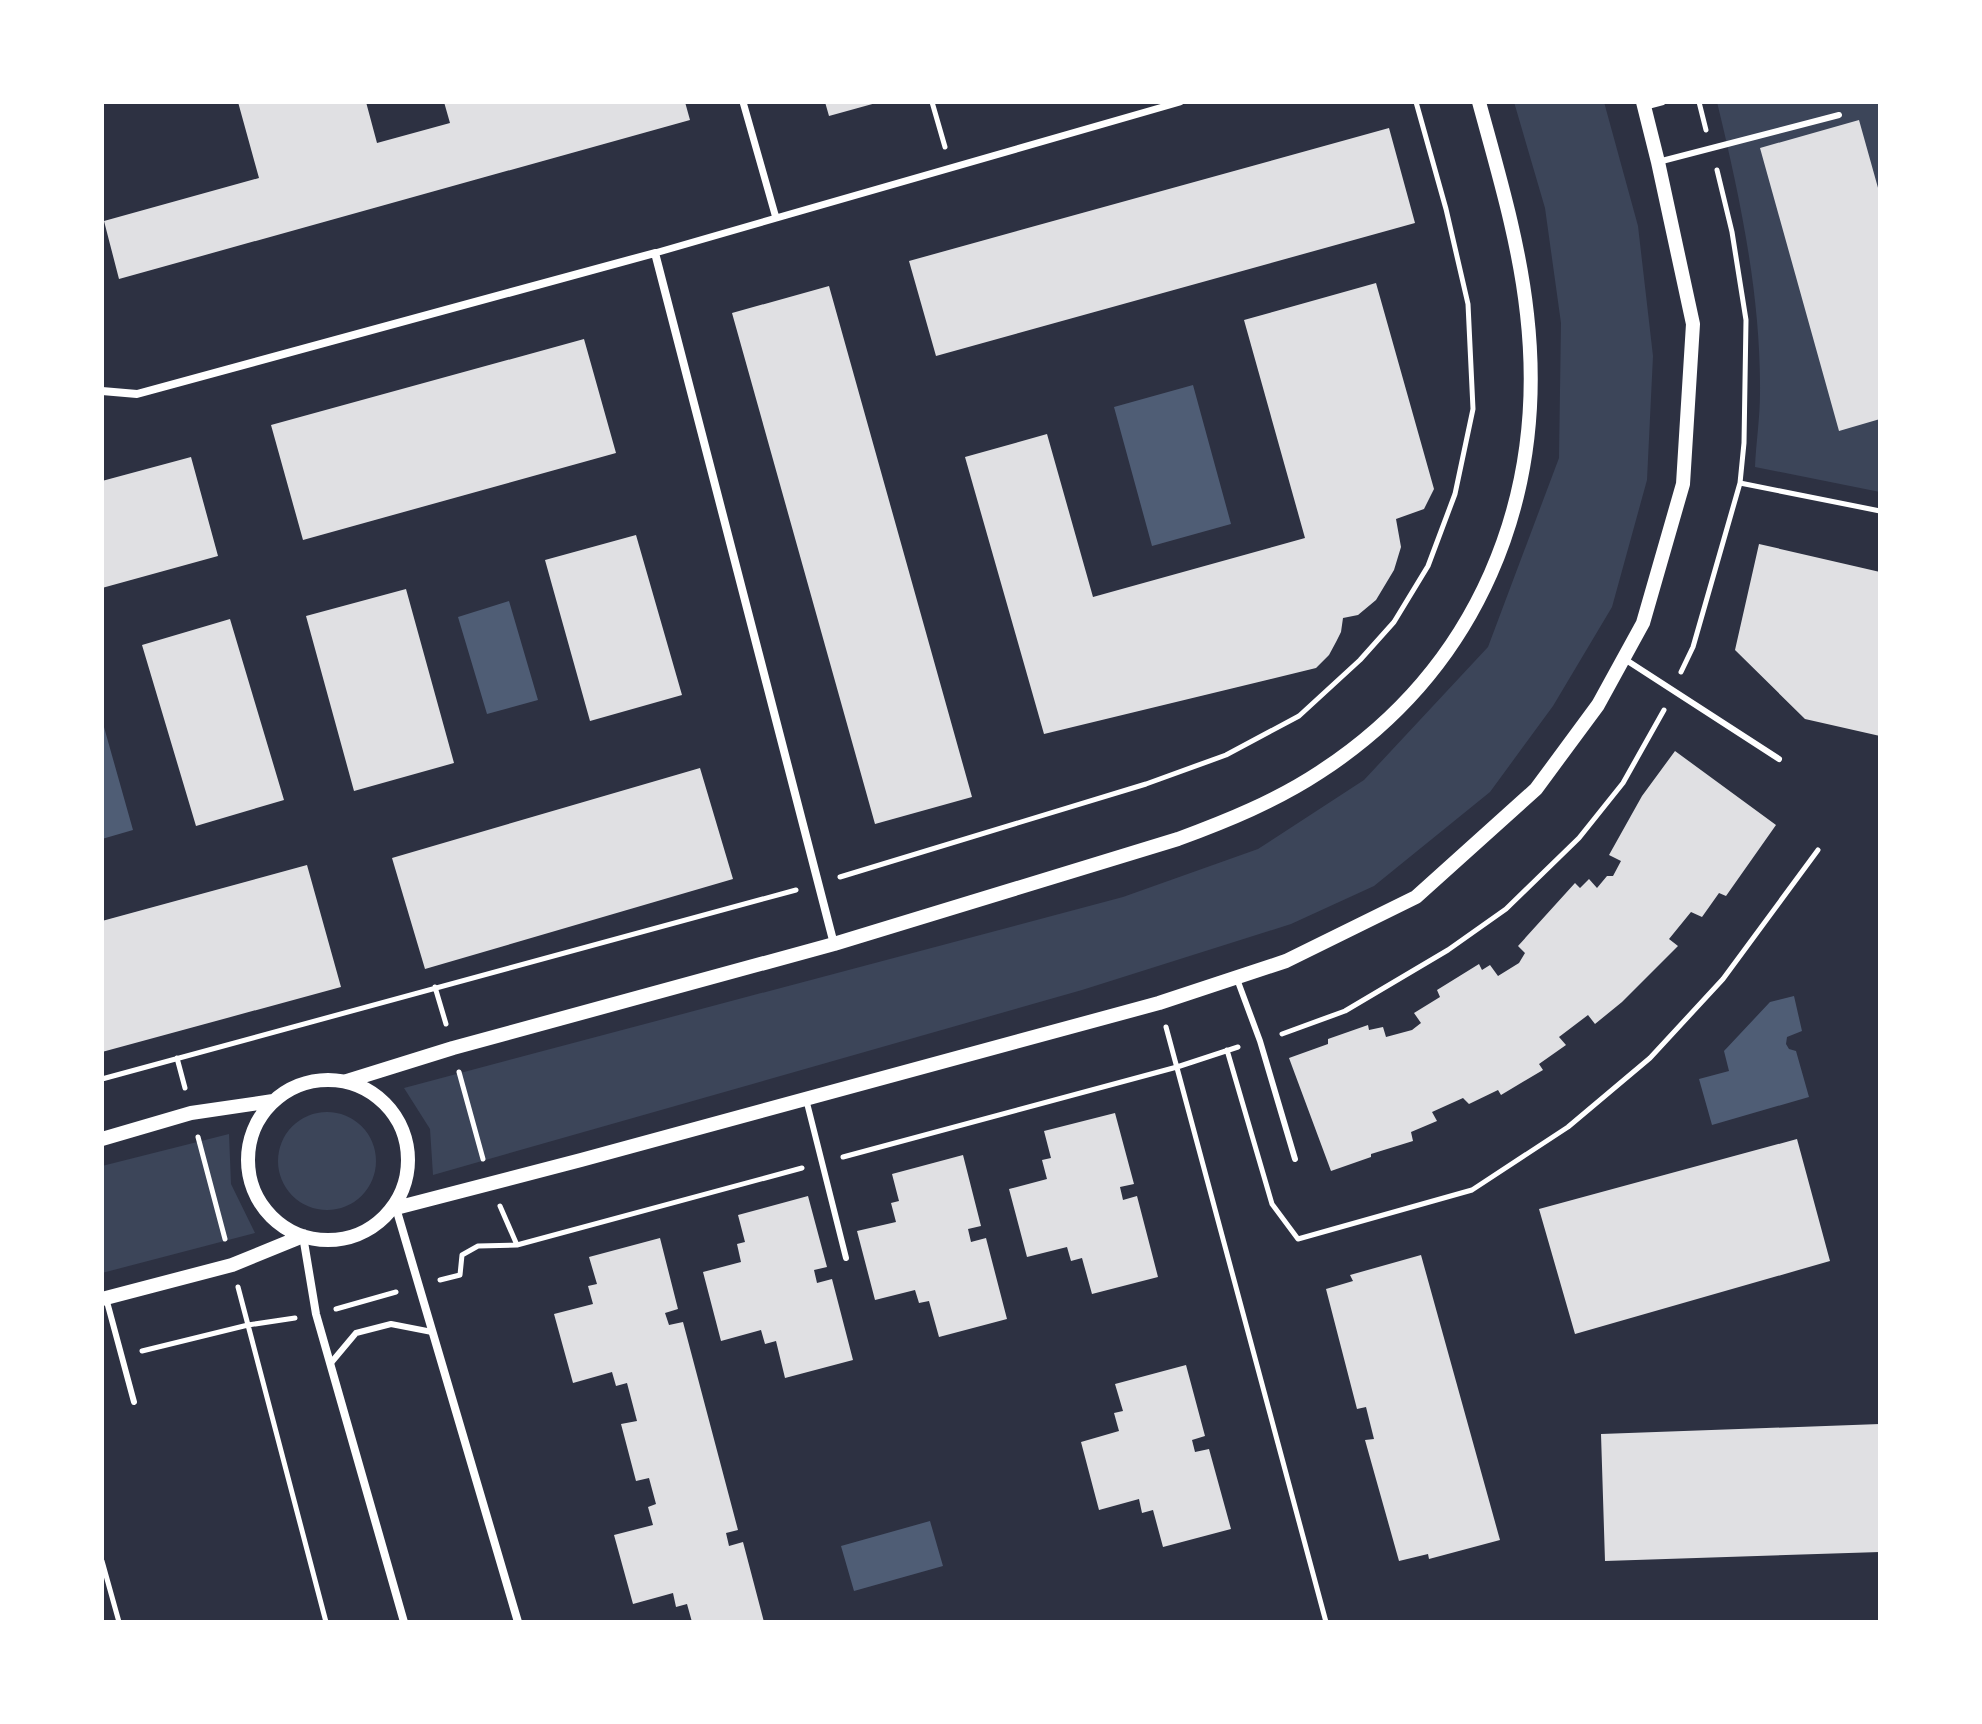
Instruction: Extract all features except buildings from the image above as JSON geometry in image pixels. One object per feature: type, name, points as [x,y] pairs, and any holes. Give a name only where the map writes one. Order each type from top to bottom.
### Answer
[{"type":"street","points":[[743,102],[776,218]]},
{"type":"street","points":[[102,391],[137,394],[655,253],[1180,102]]},
{"type":"street","points":[[347,1081],[453,1048],[834,944],[1178,839],[1254,808],[1320,772],[1368,736],[1416,688],[1475,607],[1515,514],[1528,443],[1532,384],[1526,302],[1518,251],[1479,102]]},
{"type":"street","points":[[518,1622],[396,1208],[404,1190],[407,1142],[395,1115],[374,1093],[347,1081],[321,1079],[296,1086],[273,1101],[257,1122],[249,1149],[249,1176],[260,1202],[278,1223],[303,1236],[330,1240],[357,1235],[396,1208],[1159,1003],[1286,961],[1416,897],[1536,789],[1598,705],[1643,623],[1683,484],[1693,324],[1644,105]]},
{"type":"street","points":[[655,253],[834,944]]},
{"type":"street","points":[[102,1139],[191,1113],[273,1101]]},
{"type":"street","points":[[104,1298],[232,1265],[303,1236]]},
{"type":"street","points":[[303,1236],[316,1314],[404,1622]]},
{"type":"lane","points":[[1644,105],[1663,102]]},
{"type":"lane","points":[[1658,162],[1839,115]]},
{"type":"lane","points":[[1623,658],[1779,759]]},
{"type":"lane","points":[[1237,978],[1260,1041],[1295,1159]]},
{"type":"lane","points":[[806,1099],[846,1258]]},
{"type":"lane","points":[[104,1298],[134,1402]]},
{"type":"lane","points":[[330,1364],[356,1333],[391,1324],[432,1332]]},
{"type":"path","points":[[932,102],[951,170]]},
{"type":"path","points":[[102,1079],[818,883],[1132,788],[1226,755],[1299,716],[1360,660],[1394,622],[1428,566],[1455,494],[1473,409],[1468,304],[1416,102]]},
{"type":"path","points":[[121,1356],[248,1325],[316,1314],[460,1275],[462,1255],[478,1246],[517,1245],[1177,1067],[1309,1026],[1345,1011],[1448,950],[1506,909],[1579,838],[1623,783],[1693,647],[1740,483],[1747,379],[1746,320],[1732,232],[1699,102]]},
{"type":"path","points":[[1740,483],[1880,511]]},
{"type":"path","points":[[1227,1050],[1272,1204],[1298,1239],[1472,1190],[1568,1127],[1650,1058],[1723,979],[1818,850]]},
{"type":"path","points":[[435,987],[490,1184],[517,1245]]},
{"type":"path","points":[[1159,1003],[1326,1622]]},
{"type":"path","points":[[177,1058],[326,1622]]},
{"type":"path","points":[[102,1561],[119,1622]]},
{"type":"shaded area","points":[[1514,102],[1604,102],[1638,226],[1653,356],[1647,480],[1612,607],[1553,706],[1490,792],[1374,886],[1291,924],[1082,990],[433,1175],[430,1129],[404,1088],[1123,897],[1258,849],[1364,780],[1488,647],[1559,458],[1561,323],[1545,208]]},
{"type":"shaded area","points":[[1717,102],[1880,102],[1880,492],[1755,467],[1760,393],[1757,320],[1741,210]]},
{"type":"shaded area","points":[[1193,385],[1231,524],[1152,546],[1114,407]]},
{"type":"shaded area","points":[[509,601],[538,700],[487,714],[458,617]]},
{"type":"shaded area","points":[[102,720],[133,830],[102,839]]},
{"type":"shaded area","points":[[1794,996],[1802,1031],[1787,1037],[1786,1044],[1796,1051],[1809,1097],[1712,1125],[1699,1079],[1729,1071],[1724,1051],[1770,1002]]},
{"type":"shaded area","points":[[327,1112],[346,1116],[361,1127],[372,1142],[376,1161],[372,1180],[361,1195],[346,1206],[327,1210],[308,1206],[293,1195],[282,1180],[278,1161],[282,1142],[293,1127],[308,1116]]},
{"type":"shaded area","points":[[229,1134],[231,1184],[255,1233],[102,1273],[102,1166]]},
{"type":"shaded area","points":[[930,1521],[943,1566],[854,1591],[841,1546]]}]
